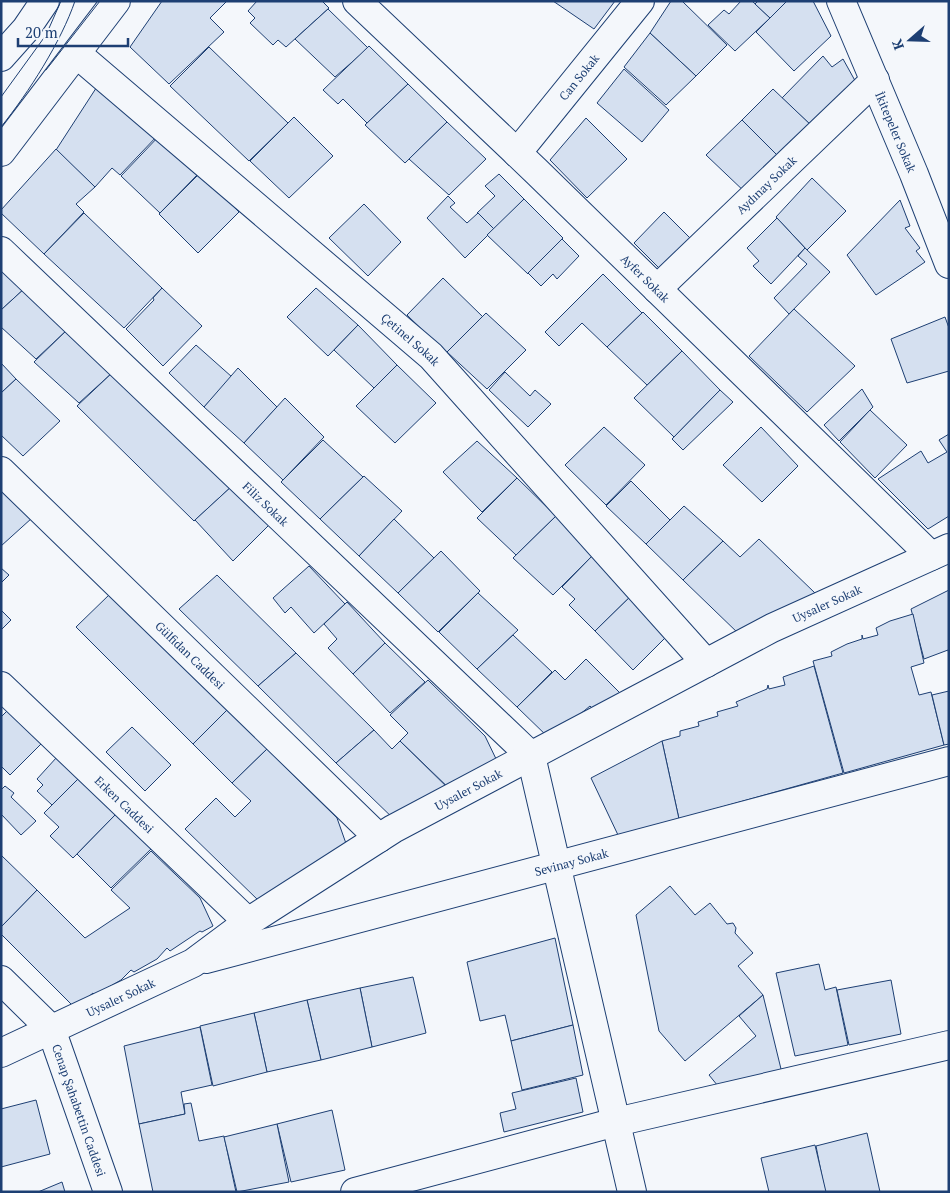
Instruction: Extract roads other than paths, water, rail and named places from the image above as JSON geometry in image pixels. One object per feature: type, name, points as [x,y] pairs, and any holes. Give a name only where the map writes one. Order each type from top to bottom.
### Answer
[{"type":"street","points":[[1,57],[26,29],[45,1]]},
{"type":"street","points":[[1,152],[116,1]]},
{"type":"street","name":"Can Sokak","points":[[516,153],[640,1]]},
{"type":"street","name":"İkitepeler Sokak","points":[[841,1],[949,264]]},
{"type":"street","name":"Ayfer Sokak","points":[[362,3],[657,289],[940,552]]},
{"type":"street","name":"Çetinel Sokak","points":[[77,54],[431,356],[706,663]]},
{"type":"street","name":"Aydınay Sokak","points":[[657,289],[875,80]]},
{"type":"street","name":"Filiz Sokak","points":[[1,251],[531,756]]},
{"type":"street","name":"Gülfidan Caddesi","points":[[1,471],[379,838]]},
{"type":"street","name":"Uysaler Sokak","points":[[1,1053],[193,963],[248,922],[379,838],[531,756],[772,628],[940,552]]},
{"type":"street","name":"Erken Caddesi","points":[[1,686],[248,922]]},
{"type":"street","points":[[531,756],[632,1192]]},
{"type":"street","name":"Sevinay Sokak","points":[[193,963],[949,761]]},
{"type":"street","points":[[1,980],[51,1029]]},
{"type":"street","name":"Cenap Şahabettin Caddesi","points":[[51,1029],[108,1192]]},
{"type":"street","points":[[355,1192],[616,1122],[949,1045]]},
{"type":"tram line","points":[[1,97],[46,35],[61,1]]},
{"type":"tram line","points":[[1,127],[53,50],[75,1]]},
{"type":"tram line","points":[[46,70],[100,1]]}]
